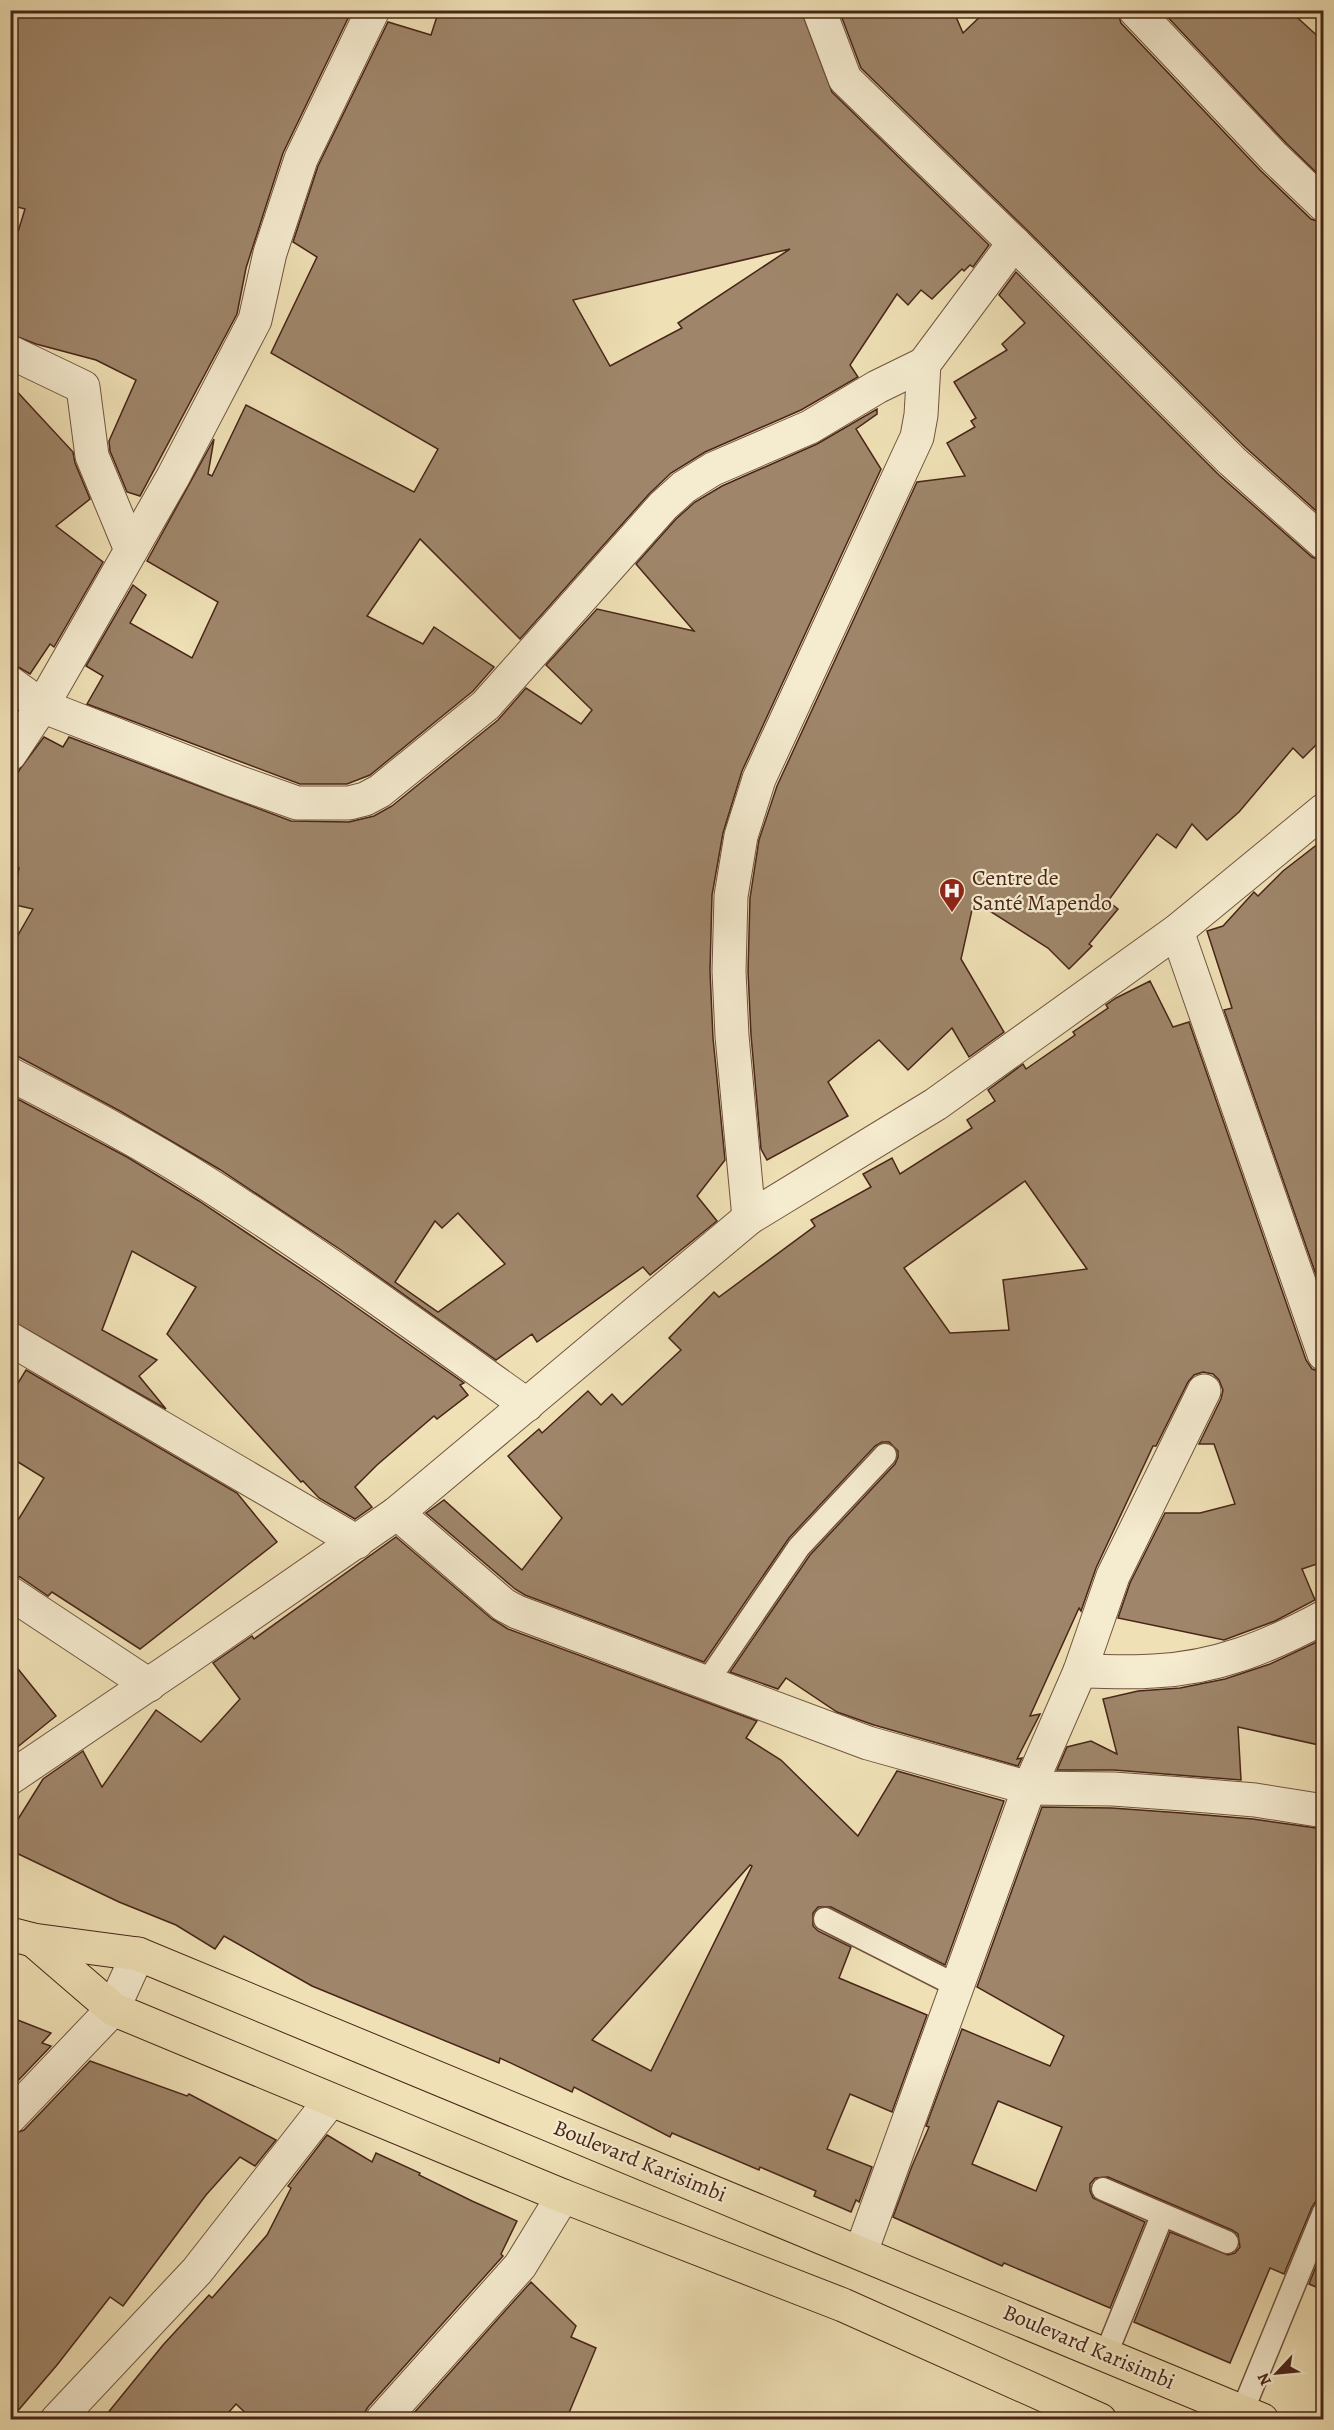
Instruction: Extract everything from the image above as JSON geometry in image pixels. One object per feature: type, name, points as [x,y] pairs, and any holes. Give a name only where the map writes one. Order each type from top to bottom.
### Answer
[{"type":"main road","name":"Boulevard Karisimbi","points":[[22,1937],[138,1954],[1106,2354],[1248,2417]]},
{"type":"main road","points":[[22,1937],[113,2009],[563,2196],[843,2305],[1100,2420]]},
{"type":"street","points":[[10,753],[42,706],[173,477],[255,320],[270,253],[301,159],[373,10]]},
{"type":"street","points":[[819,10],[845,80],[1014,243],[1232,461],[1323,543]]},
{"type":"street","points":[[1135,10],[1274,157],[1323,205]]},
{"type":"street","points":[[10,683],[42,706],[297,803],[349,803],[365,799],[380,791],[486,705],[663,506],[684,487],[713,469],[810,426],[924,364],[1014,243]]},
{"type":"street","points":[[10,352],[83,387],[92,456],[131,550]]},
{"type":"street","points":[[749,1218],[732,1036],[729,972],[731,896],[741,836],[759,779],[917,437],[921,415],[924,364]]},
{"type":"street","points":[[10,1778],[397,1513],[749,1218],[936,1104],[1177,931],[1323,810]]},
{"type":"street","points":[[1177,931],[1323,1354]]},
{"type":"street","points":[[10,1074],[110,1125],[209,1185],[330,1266],[527,1404]]},
{"type":"street","points":[[10,1339],[357,1542]]},
{"type":"street","points":[[861,2252],[1029,1788],[1080,1671],[1113,1576],[1204,1391]]},
{"type":"street","points":[[397,1513],[504,1605],[517,1612],[868,1743],[1029,1788],[1113,1788],[1255,1800],[1323,1811]]},
{"type":"street","points":[[10,1593],[149,1685]]},
{"type":"street","points":[[1080,1671],[1154,1671],[1194,1667],[1235,1657],[1278,1641],[1323,1617]]},
{"type":"street","points":[[10,2117],[113,2009],[138,1954]]},
{"type":"street","points":[[57,2420],[197,2271],[330,2100]]},
{"type":"street","points":[[382,2420],[520,2266],[563,2196]]},
{"type":"lane","points":[[707,1682],[799,1547],[885,1455]]},
{"type":"lane","points":[[825,1919],[957,1986]]},
{"type":"lane","points":[[1103,2189],[1227,2242]]},
{"type":"lane","points":[[1248,2417],[1323,2212]]},
{"type":"lane","points":[[1106,2354],[1162,2216]]},
{"type":"building","points":[[10,10],[352,10],[283,153],[246,268],[237,314],[140,496],[127,492],[110,451],[109,441],[136,380],[96,360],[36,344],[10,334],[10,258],[25,209],[10,205]]},
{"type":"building","points":[[439,10],[801,10],[832,92],[989,245],[973,267],[970,265],[964,271],[962,269],[932,299],[921,290],[908,305],[897,294],[850,365],[858,377],[801,410],[705,452],[671,473],[649,494],[520,639],[420,539],[367,616],[423,644],[434,627],[494,667],[473,691],[370,775],[347,784],[300,784],[87,704],[103,676],[86,666],[133,585],[146,595],[130,623],[192,658],[218,602],[147,561],[214,439],[208,474],[212,476],[246,405],[414,492],[438,449],[271,353],[317,257],[293,242],[318,166],[388,22],[431,35]],"holes":[[[790,249],[678,323],[682,328],[610,366],[573,300]]]},
{"type":"building","points":[[839,10],[953,10],[963,33],[987,10],[1117,10],[1121,23],[1260,170],[1311,219],[1323,223],[1323,517],[1245,447],[861,68]]},
{"type":"building","points":[[1161,10],[1289,10],[1323,41],[1323,179],[1287,144]]},
{"type":"building","points":[[1016,272],[1219,475],[1312,557],[1323,561],[1323,738],[1303,758],[1293,748],[1239,812],[1207,840],[1192,824],[1176,848],[1157,834],[1108,901],[1118,909],[1089,944],[1092,946],[1069,969],[1048,948],[974,901],[961,959],[1004,1032],[969,1057],[952,1028],[908,1070],[879,1040],[828,1082],[848,1116],[767,1160],[761,1149],[748,971],[750,898],[759,840],[777,786],[917,482],[965,476],[947,443],[975,427],[971,421],[976,418],[954,382],[1007,350],[1002,344],[1025,323],[999,295]]},
{"type":"building","points":[[10,384],[73,452],[75,463],[90,499],[56,526],[103,562],[54,647],[50,644],[30,674],[10,664]]},
{"type":"building","points":[[877,409],[877,414],[856,429],[881,469],[742,771],[723,833],[712,895],[710,971],[713,1038],[725,1160],[697,1196],[717,1221],[650,1275],[643,1267],[537,1342],[532,1334],[496,1360],[341,1250],[219,1169],[120,1111],[19,1057],[10,1055],[10,949],[33,909],[11,904],[19,868],[10,864],[10,787],[20,769],[44,737],[63,747],[69,737],[291,821],[349,822],[374,816],[392,806],[498,720],[526,688],[581,724],[592,710],[546,665],[597,609],[694,631],[636,564],[676,519],[695,502],[722,486],[817,444]],"holes":[[[458,1213],[505,1264],[438,1312],[395,1282],[435,1221],[442,1228]]]},
{"type":"building","points":[[1323,840],[1323,1295],[1224,1010],[1232,1008],[1207,931],[1223,926],[1254,892],[1258,896],[1283,871]]},
{"type":"building","points":[[1150,981],[1173,1027],[1189,1022],[1306,1360],[1312,1369],[1323,1372],[1323,1562],[1302,1569],[1315,1600],[1275,1621],[1224,1640],[1118,1618],[1130,1583],[1165,1513],[1200,1513],[1235,1504],[1214,1444],[1199,1444],[1221,1399],[1223,1390],[1219,1380],[1213,1374],[1203,1372],[1194,1375],[1188,1382],[1156,1446],[1153,1446],[1096,1568],[1081,1611],[1079,1608],[1030,1716],[1040,1714],[1017,1759],[1022,1758],[1018,1766],[874,1725],[837,1712],[786,1678],[778,1689],[730,1672],[810,1555],[895,1464],[898,1451],[889,1442],[882,1442],[875,1446],[789,1538],[704,1662],[525,1595],[426,1513],[444,1500],[522,1570],[562,1518],[508,1456],[539,1429],[542,1433],[588,1391],[601,1405],[612,1394],[622,1405],[681,1350],[669,1338],[714,1292],[719,1297],[815,1226],[811,1220],[871,1187],[863,1174],[892,1158],[900,1174],[972,1128],[967,1120],[995,1101],[988,1090],[1023,1064],[1026,1069],[1075,1035],[1073,1032],[1108,1008],[1106,1005]],"holes":[[[1025,1181],[1087,1269],[1003,1280],[1009,1330],[950,1333],[904,1268]]]},
{"type":"building","points":[[10,1095],[127,1157],[199,1201],[319,1281],[464,1383],[460,1385],[468,1395],[437,1419],[434,1416],[355,1487],[372,1507],[355,1519],[319,1498],[303,1481],[301,1482],[167,1334],[196,1287],[132,1251],[102,1330],[157,1360],[139,1376],[166,1409],[10,1320]]},
{"type":"building","points":[[26,1370],[237,1493],[277,1542],[140,1649],[52,1592],[48,1596],[20,1577],[10,1574],[10,1533],[44,1478],[10,1457],[10,1396]]},
{"type":"building","points":[[396,1537],[492,1619],[508,1629],[757,1721],[746,1738],[781,1760],[858,1836],[897,1771],[1004,1801],[945,1965],[831,1907],[818,1907],[813,1913],[813,1926],[818,1931],[851,1947],[839,1978],[927,2015],[892,2112],[850,2094],[827,2149],[872,2167],[859,2202],[856,2200],[851,2212],[814,2196],[816,2191],[760,2167],[759,2170],[672,2133],[670,2137],[574,2087],[572,2092],[500,2058],[499,2063],[312,1986],[224,1936],[215,1949],[176,1925],[119,1902],[10,1850],[10,1832],[43,1779],[83,1751],[102,1787],[156,1710],[201,1742],[240,1699],[213,1663],[252,1636],[254,1639]],"holes":[[[750,1865],[752,1866],[651,2071],[592,2040]]]},
{"type":"building","points":[[1321,1640],[1323,1724],[1319,1745],[1238,1727],[1241,1780],[1114,1770],[1057,1770],[1067,1747],[1091,1741],[1117,1754],[1103,1699],[1138,1691],[1180,1688],[1225,1679],[1270,1664]]},
{"type":"building","points":[[10,1659],[56,1716],[10,1753]]},
{"type":"building","points":[[1042,1807],[1112,1808],[1182,1813],[1253,1819],[1323,1829],[1323,2199],[1316,2201],[1312,2207],[1284,2274],[1270,2268],[1230,2363],[1134,2322],[1170,2232],[1228,2255],[1235,2253],[1240,2247],[1238,2234],[1232,2230],[1108,2177],[1095,2178],[1090,2184],[1093,2198],[1145,2222],[1110,2308],[1004,2263],[1002,2266],[893,2217],[929,2127],[926,2126],[962,2029],[1050,2066],[1064,2036],[977,1987]],"holes":[[[998,2101],[1062,2127],[1036,2191],[972,2164]]]},
{"type":"building","points":[[10,2017],[51,2033],[42,2043],[51,2046],[10,2089]]},
{"type":"building","points":[[90,2061],[187,2096],[189,2094],[276,2140],[255,2166],[240,2157],[206,2195],[123,2306],[110,2297],[10,2420],[10,2135],[24,2130]]},
{"type":"building","points":[[327,2135],[372,2162],[376,2153],[517,2221],[501,2254],[503,2256],[368,2407],[360,2420],[253,2420],[236,2404],[222,2420],[102,2420],[163,2345],[209,2295],[212,2298],[267,2235],[291,2188],[288,2186]]},
{"type":"building","points":[[1323,2249],[1323,2290],[1309,2284]]},
{"type":"building","points":[[531,2282],[576,2326],[571,2337],[596,2348],[566,2420],[419,2420],[413,2414]]},
{"type":"place","name":"Centre de Santé Mapendo","points":[[952,914]]}]
